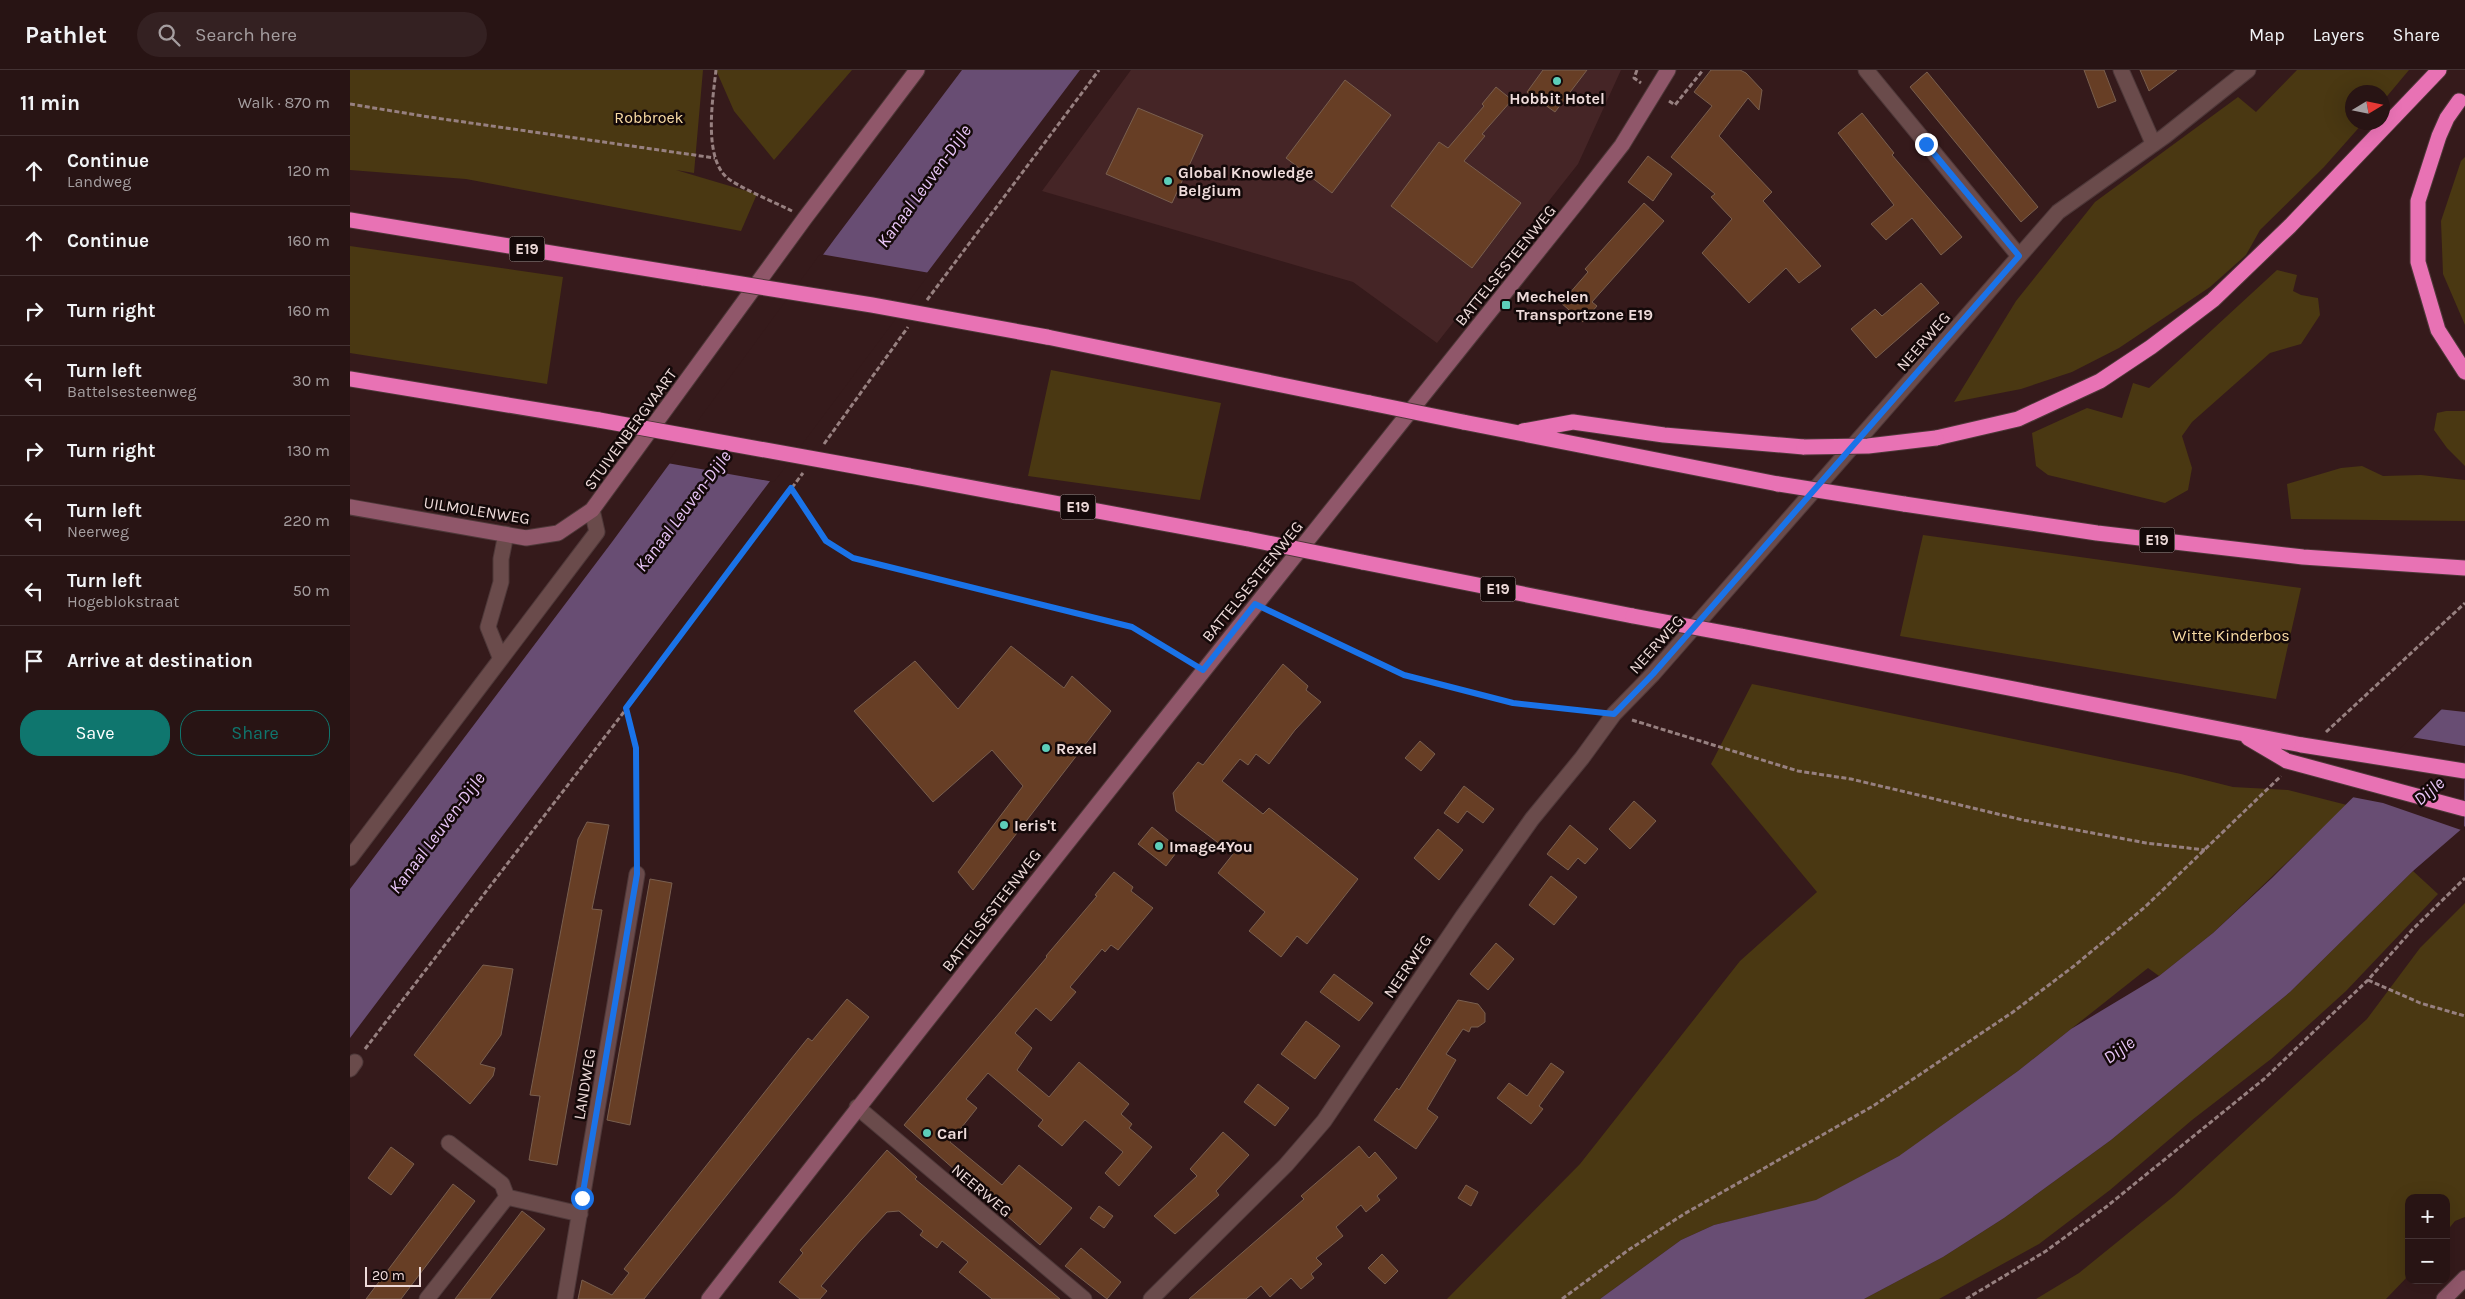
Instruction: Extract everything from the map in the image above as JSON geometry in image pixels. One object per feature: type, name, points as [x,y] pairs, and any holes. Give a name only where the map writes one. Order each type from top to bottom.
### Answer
[{"type":"highway","points":[[1516,433],[1573,422],[1664,436],[1804,447],[1868,446],[1936,438],[2018,419],[2100,381],[2151,347],[2213,300],[2297,219],[2439,70]]},
{"type":"highway","points":[[2459,101],[2447,118],[2439,136],[2418,201],[2418,262],[2438,330],[2465,372]]},
{"type":"highway","name":"E19","points":[[350,220],[872,306],[1047,338],[1778,484],[2097,533],[2303,557],[2465,568]]},
{"type":"highway","name":"E19","points":[[350,379],[599,420],[1248,538],[1633,616],[2302,745],[2465,771]]},
{"type":"highway","points":[[2238,732],[2287,765],[2465,809]]},
{"type":"main road","name":"STUIVENBERGVAART","points":[[592,510],[805,218],[917,70]]},
{"type":"main road","name":"BATTELSESTEENWEG","points":[[709,1299],[857,1107],[1255,604],[1622,145],[1668,70]]},
{"type":"main road","name":"UILMOLENWEG","points":[[350,508],[526,538],[558,533],[592,510]]},
{"type":"main road","points":[[2444,1299],[2465,1278]]},
{"type":"street","points":[[1866,70],[2019,256]]},
{"type":"street","points":[[2121,70],[2153,143]]},
{"type":"street","name":"NEERWEG","points":[[1151,1299],[1286,1165],[1324,1121],[1468,908],[1532,819],[1582,758],[1614,714],[1653,674],[2058,212],[2153,143],[2248,70]]},
{"type":"street","name":"STUIVENBERGVAART","points":[[350,858],[597,532],[592,510]]},
{"type":"street","points":[[500,658],[488,626],[501,582],[501,559],[506,534]]},
{"type":"street","name":"LANDWEG","points":[[564,1299],[637,874]]},
{"type":"street","name":"NEERWEG","points":[[857,1107],[1084,1299]]},
{"type":"street","points":[[448,1143],[502,1184],[507,1197]]},
{"type":"street","points":[[507,1197],[580,1214]]},
{"type":"street","points":[[428,1299],[507,1197]]},
{"type":"path","points":[[716,70],[710,121],[715,158],[728,179],[805,218]]},
{"type":"path","points":[[926,302],[1099,70]]},
{"type":"path","points":[[350,104],[715,158]]},
{"type":"path","points":[[818,451],[909,325]]},
{"type":"path","points":[[352,1065],[626,708],[807,467]]},
{"type":"path","points":[[791,488],[826,541],[853,558],[1132,627],[1203,670]]},
{"type":"path","points":[[2321,736],[2465,603]]},
{"type":"path","points":[[1255,604],[1404,675],[1513,703],[1614,714],[1685,734],[1798,772],[1851,779],[2023,820],[2146,843],[2206,850]]},
{"type":"path","points":[[626,708],[636,748],[637,874]]},
{"type":"path","points":[[1562,1299],[1684,1214],[1872,1106],[2013,1012],[2145,907],[2206,850],[2287,765]]},
{"type":"path","points":[[1966,1299],[2046,1251],[2190,1140],[2264,1080],[2368,980],[2413,929],[2465,878]]},
{"type":"path","points":[[2368,980],[2420,1004],[2465,1016]]},
{"type":"shaded area","points":[[1131,70],[1621,70],[1578,164],[1437,343],[1353,282],[1042,191]]},
{"type":"green space","name":"Robbroek","points":[[350,70],[703,70],[694,173],[676,170],[757,194],[741,231],[466,179],[350,170]]},
{"type":"green space","points":[[716,70],[852,70],[774,160],[734,111]]},
{"type":"green space","points":[[2297,70],[2409,70],[2390,93],[2390,85],[2345,85],[2345,130],[2357,130],[2324,167],[2260,230],[2246,255],[2210,287],[2119,348],[2072,372],[2021,389],[1954,402],[2016,301],[2095,202],[2238,97],[2256,112]]},
{"type":"green space","points":[[2465,157],[2465,325],[2443,274],[2441,221],[2461,161]]},
{"type":"green space","points":[[350,246],[563,277],[547,384],[350,353]]},
{"type":"green space","points":[[2277,270],[2297,275],[2293,291],[2301,295],[2318,298],[2320,315],[2301,344],[2270,353],[2192,422],[2182,436],[2192,468],[2188,490],[2165,503],[2048,475],[2036,466],[2032,433],[2087,408],[2122,418],[2133,383],[2149,388]]},
{"type":"green space","points":[[1051,370],[1221,403],[1200,500],[1028,476]]},
{"type":"green space","points":[[2465,411],[2465,466],[2447,448],[2434,430],[2437,413]]},
{"type":"green space","points":[[2362,466],[2383,476],[2421,475],[2465,480],[2465,521],[2291,519],[2287,484],[2341,468]]},
{"type":"green space","name":"Witte Kinderbos","points":[[1923,535],[2301,588],[2276,699],[1900,636]]},
{"type":"green space","points":[[1752,684],[2181,774],[2233,787],[2288,790],[2347,805],[2213,933],[2159,976],[2148,968],[2018,1071],[1901,1155],[1815,1201],[1714,1225],[1681,1240],[1600,1299],[1447,1299],[1580,1164],[1740,961],[1817,892],[1711,764]]},
{"type":"green space","points":[[2413,871],[2438,894],[2346,991],[2271,1059],[2192,1120],[2110,1190],[2039,1244],[1939,1299],[1864,1299],[1943,1257],[2004,1218],[2111,1140],[2290,992]]},
{"type":"green space","points":[[2465,903],[2465,1217],[2455,1221],[2450,1227],[2450,1194],[2405,1194],[2405,1279],[2386,1299],[2036,1299],[2079,1273],[2174,1196],[2367,1019],[2420,948]]},
{"type":"water","name":"Kanaal Leuven-Dijle","points":[[962,70],[1080,70],[350,1038],[350,889],[612,542],[836,237]]},
{"type":"water","name":"Dijle","points":[[2465,686],[2465,826],[2413,871],[2290,992],[2111,1140],[2004,1218],[1943,1257],[1864,1299],[1600,1299],[1681,1240],[1714,1225],[1816,1200],[1899,1156],[2018,1071],[2071,1029],[2159,976],[2213,933],[2272,878]]},
{"type":"pier","points":[[820,254],[930,273],[774,482],[667,463]]},
{"type":"pier","points":[[2465,683],[2465,712],[2438,709],[2461,686]]},
{"type":"pier","points":[[2411,737],[2465,746],[2464,831],[2383,803],[2352,797]]},
{"type":"building","name":"Hobbit Hotel","points":[[1543,70],[1587,70],[1555,112],[1527,92]]},
{"type":"building","points":[[1711,70],[1740,70],[1746,73],[1762,90],[1759,110],[1748,98],[1719,136],[1772,192],[1763,201],[1821,266],[1799,283],[1786,268],[1749,303],[1702,253],[1732,219],[1711,197],[1715,194],[1671,157],[1712,106],[1694,92]]},
{"type":"building","points":[[2084,70],[2104,70],[2116,101],[2098,108]]},
{"type":"building","points":[[2140,70],[2177,70],[2149,91]]},
{"type":"building","points":[[1927,72],[2038,207],[2021,222],[1910,87]]},
{"type":"building","points":[[1345,80],[1391,115],[1332,193],[1286,158]]},
{"type":"building","points":[[1496,87],[1512,100],[1482,134],[1485,136],[1464,161],[1521,203],[1472,268],[1391,206],[1439,142],[1448,148],[1484,106],[1482,104]]},
{"type":"building","points":[[1138,108],[1203,135],[1172,203],[1106,174]]},
{"type":"building","points":[[1862,113],[1894,153],[1892,155],[1962,237],[1941,255],[1912,218],[1886,240],[1871,224],[1894,205],[1838,133]]},
{"type":"building","points":[[1648,156],[1672,174],[1653,201],[1628,182]]},
{"type":"building","points":[[1644,203],[1664,221],[1592,302],[1597,306],[1583,322],[1561,303],[1588,272],[1585,269]]},
{"type":"building","points":[[1921,283],[1939,303],[1876,358],[1851,329],[1875,309],[1882,316]]},
{"type":"building","points":[[1011,646],[1064,688],[1072,676],[1111,711],[973,890],[958,872],[1023,786],[992,750],[933,802],[854,711],[915,661],[958,709]]},
{"type":"building","points":[[1283,664],[1308,686],[1306,690],[1321,702],[1295,730],[1269,764],[1256,754],[1248,765],[1240,759],[1222,781],[1263,814],[1269,808],[1358,879],[1307,944],[1297,936],[1281,957],[1249,931],[1265,912],[1218,873],[1233,854],[1176,811],[1173,793],[1198,762],[1203,765]]},
{"type":"building","points":[[1420,741],[1435,754],[1421,771],[1405,758]]},
{"type":"building","points":[[1464,786],[1494,809],[1483,823],[1467,811],[1458,823],[1444,813]]},
{"type":"building","points":[[1634,801],[1656,821],[1630,849],[1609,829]]},
{"type":"building","points":[[587,822],[609,825],[592,909],[602,910],[557,1165],[529,1160],[540,1096],[530,1095],[578,839]]},
{"type":"building","points":[[1570,825],[1598,849],[1585,864],[1578,858],[1568,870],[1547,854]]},
{"type":"building","name":"Image4You","points":[[1152,827],[1179,849],[1166,866],[1138,844]]},
{"type":"building","points":[[1438,829],[1463,850],[1439,880],[1414,858]]},
{"type":"building","points":[[1114,872],[1133,887],[1131,891],[1153,908],[1118,950],[1111,945],[1105,952],[1102,949],[1070,987],[1076,992],[1051,1021],[1036,1008],[1015,1033],[1032,1048],[1017,1070],[1049,1097],[1079,1062],[1129,1104],[1121,1114],[1132,1124],[1129,1128],[1152,1147],[1119,1186],[1105,1173],[1123,1152],[1085,1120],[1062,1146],[1038,1126],[1043,1120],[988,1073],[966,1099],[977,1108],[950,1142],[1002,1185],[1019,1165],[1072,1208],[1040,1245],[904,1125],[1047,957],[1097,896],[1095,895]]},
{"type":"building","points":[[1551,876],[1577,897],[1554,925],[1529,905]]},
{"type":"building","points":[[650,879],[672,883],[630,1125],[607,1120]]},
{"type":"building","points":[[1496,943],[1514,959],[1488,990],[1470,974]]},
{"type":"building","points":[[483,965],[513,969],[501,1035],[480,1064],[495,1068],[493,1076],[470,1104],[414,1055]]},
{"type":"building","points":[[1334,974],[1373,1003],[1359,1021],[1320,992]]},
{"type":"building","points":[[847,999],[869,1017],[644,1299],[578,1299],[582,1280],[612,1295],[629,1273],[624,1269],[808,1038],[812,1041]]},
{"type":"building","points":[[1458,1000],[1478,1004],[1485,1013],[1485,1022],[1478,1027],[1471,1027],[1469,1032],[1463,1029],[1446,1054],[1456,1060],[1427,1109],[1438,1117],[1416,1149],[1374,1120],[1397,1088],[1399,1090]]},
{"type":"building","points":[[1306,1021],[1340,1046],[1315,1079],[1281,1054]]},
{"type":"building","points":[[1551,1063],[1564,1072],[1539,1106],[1543,1109],[1531,1124],[1497,1098],[1509,1083],[1527,1096]]},
{"type":"building","points":[[1258,1084],[1289,1108],[1275,1126],[1244,1102]]},
{"type":"building","points":[[1223,1132],[1249,1155],[1216,1191],[1219,1195],[1175,1234],[1154,1216],[1197,1176],[1190,1169]]},
{"type":"building","points":[[1359,1146],[1369,1158],[1375,1152],[1397,1178],[1377,1196],[1380,1200],[1366,1212],[1361,1205],[1336,1227],[1343,1236],[1316,1258],[1322,1264],[1311,1274],[1314,1278],[1301,1289],[1291,1278],[1270,1297],[1261,1286],[1246,1299],[1189,1299],[1304,1199],[1301,1196]]},
{"type":"building","points":[[391,1147],[414,1164],[391,1195],[368,1178]]},
{"type":"building","points":[[887,1150],[917,1177],[915,1179],[1060,1299],[992,1299],[959,1272],[968,1262],[942,1241],[937,1248],[920,1235],[923,1231],[899,1211],[887,1212],[860,1241],[821,1286],[827,1291],[820,1299],[800,1299],[779,1282],[803,1253],[800,1250]]},
{"type":"building","points":[[453,1184],[475,1201],[401,1299],[366,1299]]},
{"type":"building","points":[[1466,1185],[1478,1192],[1471,1206],[1458,1198]]},
{"type":"building","points":[[1099,1206],[1113,1216],[1104,1228],[1090,1218]]},
{"type":"building","points":[[522,1211],[545,1229],[490,1299],[455,1299]]},
{"type":"building","points":[[1081,1248],[1121,1282],[1107,1299],[1065,1266]]},
{"type":"building","points":[[1382,1254],[1398,1271],[1385,1284],[1368,1268]]},
{"type":"place","name":"Hobbit Hotel","points":[[1557,81]]},
{"type":"place","name":"Global Knowledge Belgium","points":[[1168,181]]},
{"type":"place","name":"Mechelen Transportzone E19","points":[[1506,305]]},
{"type":"place","name":"Rexel","points":[[1046,748]]},
{"type":"place","name":"Ieris't","points":[[1004,825]]},
{"type":"place","name":"Image4You","points":[[1159,846]]},
{"type":"place","name":"Carl","points":[[927,1133]]},
{"type":"route","points":[[582,1198],[637,874],[636,748],[626,708],[791,488],[826,541],[853,558],[1132,627],[1203,670],[1255,604],[1404,675],[1513,703],[1614,714],[1653,674],[2019,256],[1926,144]]}]
